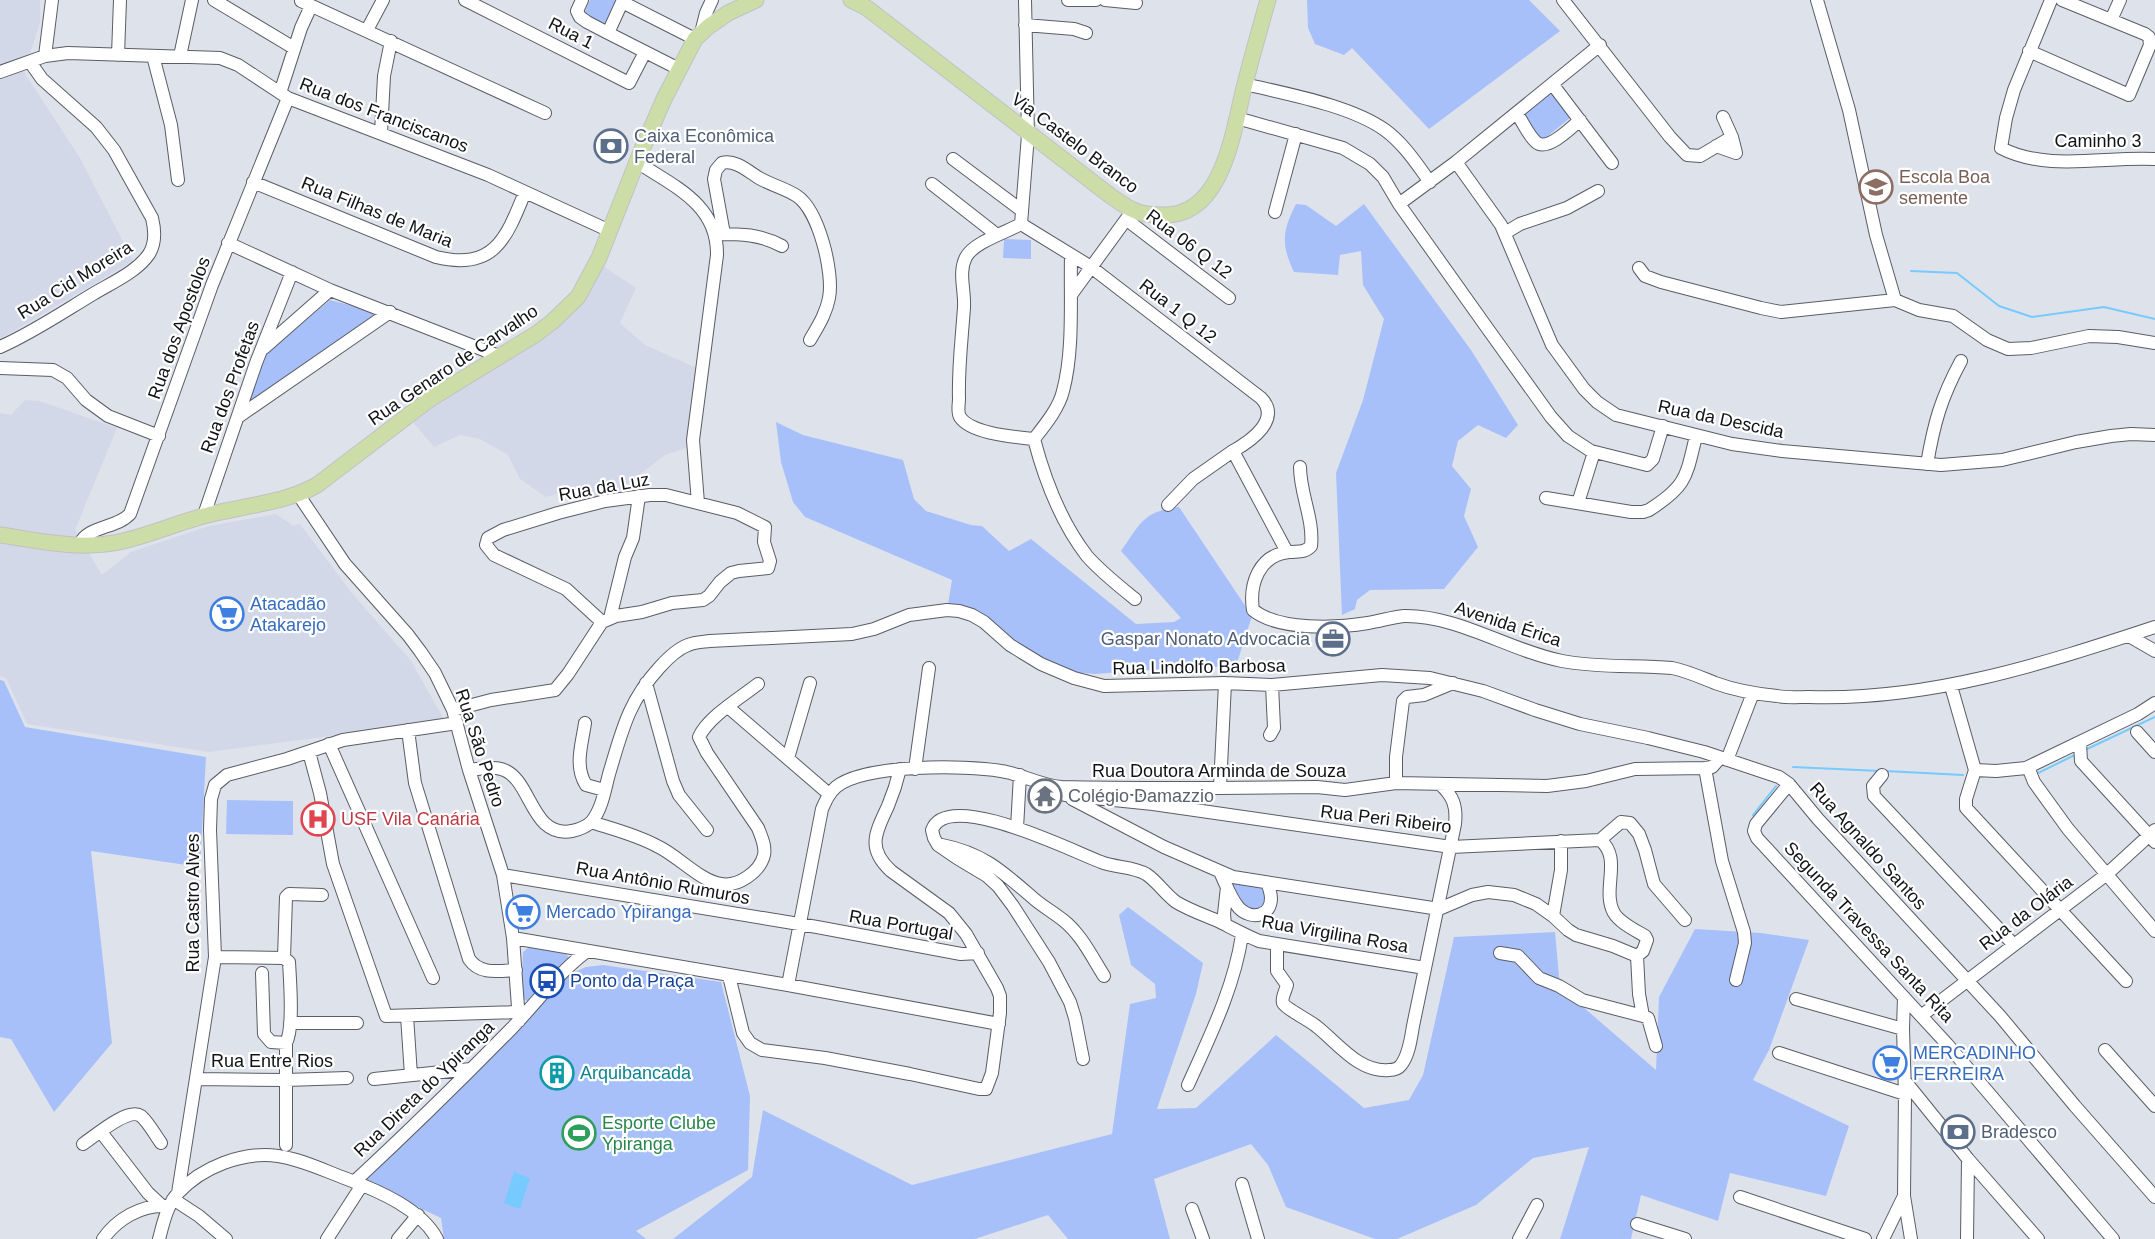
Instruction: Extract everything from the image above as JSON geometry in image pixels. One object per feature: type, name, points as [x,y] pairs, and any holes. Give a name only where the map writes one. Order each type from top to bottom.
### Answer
[{"type":"main road","points":[[698,36],[728,13],[756,0]]},
{"type":"main road","name":"Via Castelo Branco","points":[[851,0],[870,4],[1028,135],[1108,194],[1130,215],[1174,215],[1193,208],[1202,202],[1211,191],[1219,174],[1237,118],[1268,0]]},
{"type":"main road","name":"Rua Genaro de Carvalho","points":[[0,535],[58,544],[118,542],[204,516],[298,494],[324,480],[430,399],[552,322],[578,297],[597,262],[637,162],[679,69],[698,36]]},
{"type":"street","points":[[45,56],[52,0]]},
{"type":"street","points":[[118,56],[120,0]]},
{"type":"street","points":[[180,56],[192,0]]},
{"type":"street","points":[[214,0],[294,48]]},
{"type":"street","points":[[367,30],[383,0]]},
{"type":"street","name":"Rua 1","points":[[465,0],[630,83],[645,52]]},
{"type":"street","points":[[582,0],[578,10],[580,17],[679,69]]},
{"type":"street","points":[[1025,0],[1028,135],[1021,224],[968,254],[963,264],[964,304],[958,376],[961,417],[971,425],[988,432],[1034,439]]},
{"type":"street","points":[[1068,0],[1096,0]]},
{"type":"street","points":[[1105,0],[1136,3]]},
{"type":"street","points":[[1563,0],[1683,152],[1695,157],[1732,137],[1723,117]]},
{"type":"street","points":[[1816,0],[1849,110],[1876,235],[1894,300]]},
{"type":"street","points":[[2050,0],[2029,51],[2129,95],[2150,45],[2150,37],[2062,0]]},
{"type":"street","points":[[2112,20],[2120,0]]},
{"type":"street","points":[[608,33],[622,1],[698,36],[708,1]]},
{"type":"street","points":[[306,4],[545,113]]},
{"type":"street","name":"Rua dos Apostolos","points":[[79,545],[85,536],[122,521],[130,514],[284,95],[306,4]]},
{"type":"street","points":[[1025,25],[1074,29],[1086,33]]},
{"type":"street","points":[[381,133],[384,76],[391,41]]},
{"type":"street","points":[[1400,204],[1517,114],[1600,45]]},
{"type":"street","name":"Caminho 3","points":[[2029,51],[2014,90],[2001,148],[2047,160],[2082,163],[2129,158],[2155,159]]},
{"type":"street","name":"Rua dos Franciscanos","points":[[0,72],[45,56],[68,53],[118,56],[210,56],[227,60],[284,95],[525,192],[610,231]]},
{"type":"street","points":[[153,56],[171,125],[178,180]]},
{"type":"street","name":"Rua Cid Moreira","points":[[0,347],[136,267],[150,253],[154,239],[155,228],[152,218],[114,150],[96,127],[42,79],[30,62]]},
{"type":"street","points":[[1245,84],[1345,111],[1371,121],[1398,140],[1430,182]]},
{"type":"street","points":[[1553,85],[1612,164]]},
{"type":"street","points":[[1517,114],[1536,142],[1542,145],[1550,144],[1580,120]]},
{"type":"street","points":[[1237,118],[1343,148],[1370,164],[1383,177],[1551,417],[1568,436],[1583,448],[1647,465],[1653,459],[1663,426]]},
{"type":"street","points":[[1275,212],[1296,134]]},
{"type":"street","points":[[953,159],[1021,210]]},
{"type":"street","points":[[698,503],[693,440],[720,234],[714,179],[718,166],[727,161],[798,196],[807,206],[814,220],[826,258],[830,278],[830,297],[823,318],[810,340]]},
{"type":"street","points":[[637,162],[688,194],[720,234]]},
{"type":"street","name":"Rua da Descida","points":[[1456,162],[1505,233],[1552,345],[1573,375],[1597,402],[1616,415],[1696,436],[1782,451],[1927,465],[2002,460],[2099,438],[2131,434],[2155,435]]},
{"type":"street","name":"Rua Filhas de Maria","points":[[253,182],[436,257],[455,261],[480,259],[489,253],[507,231],[525,192]]},
{"type":"street","points":[[932,184],[998,235]]},
{"type":"street","points":[[1505,233],[1520,224],[1567,208],[1598,191]]},
{"type":"street","points":[[1071,295],[1130,215]]},
{"type":"street","name":"Rua 06 Q 12","points":[[1130,215],[1229,297]]},
{"type":"street","name":"Rua 1 Q 12","points":[[1021,224],[1091,267],[1261,398],[1269,409],[1267,421],[1250,441],[1233,451]]},
{"type":"street","points":[[720,234],[742,233],[761,236],[782,246]]},
{"type":"street","points":[[228,243],[330,290],[499,356]]},
{"type":"street","points":[[1034,439],[1063,392],[1069,349],[1071,256]]},
{"type":"street","points":[[1639,268],[1645,276],[1661,282],[1761,309],[1781,312],[1894,300],[1919,310],[1953,316],[1987,340],[2008,349],[2031,348],[2089,336],[2118,337],[2155,343]]},
{"type":"street","name":"Rua dos Profetas","points":[[204,516],[261,351],[292,272]]},
{"type":"street","points":[[261,351],[330,290]]},
{"type":"street","points":[[238,417],[390,312]]},
{"type":"street","points":[[1927,465],[1940,403],[1961,361]]},
{"type":"street","points":[[0,369],[53,370],[67,378],[86,400],[108,416],[159,436]]},
{"type":"street","points":[[1546,498],[1630,512],[1649,510],[1682,483],[1689,466],[1696,436]]},
{"type":"street","points":[[1034,439],[1051,494],[1067,526],[1088,556],[1135,599]]},
{"type":"street","points":[[1168,505],[1193,479],[1233,451],[1287,552],[1305,551],[1311,546],[1309,515],[1300,478],[1300,467]]},
{"type":"street","points":[[1578,503],[1594,452]]},
{"type":"street","name":"Rua São Pedro","points":[[298,494],[345,564],[420,651],[435,673],[453,710],[469,770],[503,875],[513,938],[519,1017]]},
{"type":"street","name":"Rua da Luz","points":[[666,495],[698,503],[737,513],[765,528],[764,542],[770,561],[768,568],[739,570],[731,573],[703,600],[672,603],[606,620],[558,583],[494,555],[486,545],[486,541],[493,534],[542,517],[605,501],[666,495]]},
{"type":"street","points":[[453,710],[491,700],[555,690],[606,620],[633,538],[639,496]]},
{"type":"street","name":"Avenida Érica","points":[[1287,552],[1263,563],[1258,569],[1251,599],[1252,610],[1277,621],[1323,627],[1350,626],[1405,616],[1434,619],[1562,661],[1685,670],[1716,683],[1753,693]]},
{"type":"street","name":"Rua Lindolfo Barbosa","points":[[591,822],[604,790],[629,711],[646,683],[673,654],[687,645],[739,639],[864,632],[909,615],[947,610],[972,615],[1024,655],[1091,684],[1115,687],[1225,683],[1272,685],[1382,675],[1430,678],[1454,683],[1580,724],[1648,738],[1723,759]]},
{"type":"street","points":[[1736,980],[1745,943],[1741,920],[1722,861],[1705,768],[1712,767],[1723,759],[1753,693],[1779,697],[1848,698],[1895,695],[1951,686],[2155,627]]},
{"type":"street","points":[[2129,636],[2155,651]]},
{"type":"street","points":[[915,769],[929,668]]},
{"type":"street","points":[[646,683],[673,781],[680,795],[707,830]]},
{"type":"street","points":[[788,758],[810,683]]},
{"type":"street","points":[[1220,787],[1225,683]]},
{"type":"street","points":[[1396,783],[1396,757],[1403,701],[1407,697],[1424,695],[1454,683]]},
{"type":"street","points":[[469,770],[492,767],[508,772],[549,828],[564,832],[572,831],[591,822],[656,845],[713,882],[728,885],[745,879],[760,864],[764,856],[763,839],[699,737],[704,729],[728,707],[758,684]]},
{"type":"street","points":[[1270,735],[1274,728],[1272,685]]},
{"type":"street","points":[[1951,686],[1975,770],[1966,799],[1966,808],[2126,981]]},
{"type":"street","points":[[1975,770],[2016,770],[2028,767],[2138,714],[2155,703]]},
{"type":"street","points":[[728,707],[829,794],[822,809],[788,985]]},
{"type":"street","name":"Rua Castro Alves","points":[[171,1201],[197,1079],[215,957],[214,884],[210,830],[215,785],[227,776],[329,744],[363,736],[457,723]]},
{"type":"street","points":[[585,723],[579,762],[580,773],[586,785],[604,790]]},
{"type":"street","points":[[408,730],[415,783],[469,959],[473,965],[485,971],[516,970]]},
{"type":"street","points":[[2137,732],[2155,752]]},
{"type":"street","points":[[2080,742],[2081,761],[2153,836]]},
{"type":"street","points":[[329,744],[433,978]]},
{"type":"street","points":[[309,752],[320,793],[333,864],[382,1008],[388,1018],[407,1016],[519,1017]]},
{"type":"street","name":"Rua Agnaldo Santos","points":[[1723,759],[1779,777],[1789,784],[1818,819],[1968,980],[2155,1197]]},
{"type":"street","points":[[2028,767],[2034,782],[2068,829],[2155,931]]},
{"type":"street","name":"Rua Doutora Arminda de Souza","points":[[829,794],[837,786],[860,775],[900,769],[983,769],[1020,776],[1050,786],[1317,787],[1345,790],[1396,783],[1546,786],[1586,781],[1635,769],[1705,768]]},
{"type":"street","points":[[729,976],[743,1033],[750,1043],[762,1050],[825,1058],[986,1089],[990,1083],[999,1024],[1000,996],[993,978],[949,913],[891,871],[877,854],[876,832],[895,789],[900,769]]},
{"type":"street","points":[[1882,775],[1874,786],[1874,796],[2014,945]]},
{"type":"street","points":[[1017,828],[1020,776]]},
{"type":"street","points":[[1277,945],[1278,974],[1287,985],[1282,999],[1283,1004],[1318,1027],[1363,1065],[1375,1070],[1395,1070],[1405,1059],[1455,824],[1456,806],[1453,797],[1440,784]]},
{"type":"street","name":"Segunda Travessa Santa Rita","points":[[1789,784],[1756,824],[1755,834],[1947,1044],[2113,1239]]},
{"type":"street","points":[[1050,786],[1141,835],[1221,874],[1268,884],[1438,909],[1472,895],[1488,892],[1502,893],[1526,898],[1554,916],[1576,935],[1637,956]]},
{"type":"street","name":"Rua Peri Ribeiro","points":[[1065,795],[1184,808],[1451,847],[1600,840]]},
{"type":"street","name":"Rua Virgilina Rosa","points":[[938,845],[932,830],[936,823],[946,816],[974,818],[1017,828],[1101,862],[1139,871],[1153,880],[1177,902],[1225,924],[1242,935],[1277,945],[1425,968]]},
{"type":"street","points":[[1637,956],[1643,951],[1647,940],[1645,936],[1613,912],[1610,891],[1611,855],[1606,845],[1600,840],[1620,822],[1630,823],[1639,834],[1654,884],[1685,920]]},
{"type":"street","name":"Rua da Olária","points":[[1921,1016],[2107,874],[2153,836]]},
{"type":"street","points":[[1554,916],[1561,870],[1561,841]]},
{"type":"street","points":[[938,845],[979,856],[1018,883],[1072,929],[1104,976]]},
{"type":"street","points":[[938,845],[987,876],[1013,906],[1049,962],[1070,1002],[1083,1059]]},
{"type":"street","points":[[1221,874],[1240,909],[1257,916],[1269,908],[1271,900],[1268,884]]},
{"type":"street","name":"Rua Antônio Rumuros","points":[[503,875],[817,927]]},
{"type":"street","points":[[1225,924],[1227,887]]},
{"type":"street","points":[[284,958],[286,897],[289,894],[322,895]]},
{"type":"street","name":"Rua Portugal","points":[[817,927],[961,954],[978,953]]},
{"type":"street","points":[[1188,1085],[1228,993],[1238,962],[1242,935]]},
{"type":"street","points":[[513,938],[999,1024]]},
{"type":"street","name":"Rua Direta do Ypiranga","points":[[171,1201],[202,1173],[237,1159],[264,1155],[289,1158],[358,1183],[471,1069],[560,974],[586,952]]},
{"type":"street","points":[[1500,953],[1518,956],[1539,978],[1559,986],[1582,1000],[1648,1018],[1656,1046]]},
{"type":"street","points":[[1637,956],[1643,1016]]},
{"type":"street","points":[[215,957],[284,958],[289,962],[290,1023],[286,1043],[286,1145]]},
{"type":"street","points":[[262,973],[264,1034],[271,1042],[286,1043]]},
{"type":"street","points":[[1904,997],[1904,1196],[1911,1239]]},
{"type":"street","points":[[1796,999],[1903,1029]]},
{"type":"street","points":[[407,1016],[411,1075]]},
{"type":"street","points":[[290,1023],[357,1023]]},
{"type":"street","points":[[2105,1050],[2155,1106]]},
{"type":"street","points":[[1779,1053],[1905,1088],[2038,1239]]},
{"type":"street","points":[[374,1078],[471,1069]]},
{"type":"street","name":"Rua Entre Rios","points":[[197,1079],[346,1078]]},
{"type":"street","points":[[83,1144],[128,1114],[136,1114],[144,1120],[161,1143]]},
{"type":"street","points":[[101,1132],[148,1193],[171,1201],[199,1216],[226,1239]]},
{"type":"street","points":[[1967,1239],[1968,1159]]},
{"type":"street","points":[[327,1239],[358,1183],[418,1215],[437,1239]]},
{"type":"street","points":[[1242,1184],[1258,1239]]},
{"type":"street","points":[[1883,1239],[1904,1196]]},
{"type":"street","points":[[1740,1197],[1865,1239]]},
{"type":"street","points":[[103,1239],[109,1231],[128,1216],[171,1201]]},
{"type":"street","points":[[159,1239],[171,1201]]},
{"type":"street","points":[[1519,1239],[1537,1205]]},
{"type":"street","points":[[1192,1209],[1203,1239]]},
{"type":"street","points":[[398,1239],[418,1215]]},
{"type":"street","points":[[1636,1224],[1685,1239]]},
{"type":"shaded area","points":[[0,0],[40,0],[40,23],[24,72],[80,158],[133,261],[0,339]]},
{"type":"shaded area","points":[[590,0],[616,0],[605,24],[584,14]]},
{"type":"shaded area","points":[[1307,0],[1529,0],[1560,31],[1429,129],[1352,48],[1344,55],[1315,44],[1308,28]]},
{"type":"shaded area","points":[[1551,92],[1571,117],[1542,141],[1522,115]]},
{"type":"shaded area","points":[[1296,204],[1306,205],[1336,226],[1364,204],[1471,350],[1518,425],[1506,438],[1478,425],[1458,441],[1452,466],[1471,489],[1464,516],[1478,547],[1444,589],[1370,590],[1357,600],[1355,609],[1342,615],[1336,473],[1363,400],[1384,319],[1363,285],[1361,251],[1340,255],[1338,275],[1294,272],[1287,254],[1285,238],[1288,222]]},
{"type":"shaded area","points":[[1004,239],[1031,240],[1031,259],[1003,258]]},
{"type":"shaded area","points":[[597,262],[636,288],[620,323],[645,345],[701,370],[688,447],[665,455],[605,501],[568,491],[546,497],[520,479],[508,455],[480,439],[460,435],[434,447],[407,415],[552,322]]},
{"type":"shaded area","points":[[330,300],[376,312],[377,315],[253,402],[249,397],[263,357]]},
{"type":"shaded area","points":[[25,400],[39,401],[117,428],[75,530],[102,575],[131,552],[209,526],[276,514],[294,526],[300,524],[351,592],[411,661],[445,721],[209,752],[27,724],[6,678],[0,676],[0,413],[11,415]]},
{"type":"shaded area","points":[[776,422],[803,435],[903,460],[914,499],[926,511],[971,525],[982,526],[1009,551],[1031,539],[1136,624],[1174,622],[1181,618],[1121,551],[1144,520],[1157,512],[1179,507],[1252,616],[1236,666],[1095,674],[1068,672],[1010,645],[979,619],[947,610],[952,580],[805,517],[793,502],[781,462]]},
{"type":"shaded area","points":[[0,680],[4,681],[25,727],[206,757],[200,867],[91,851],[112,1043],[54,1112],[11,1039],[0,1037]]},
{"type":"shaded area","points":[[227,800],[293,801],[293,835],[226,834]]},
{"type":"shaded area","points":[[1226,879],[1265,886],[1264,911],[1247,911]]},
{"type":"shaded area","points":[[1128,907],[1203,963],[1196,994],[1157,1109],[1196,1108],[1276,1035],[1364,1108],[1409,1100],[1423,1075],[1454,937],[1555,932],[1560,987],[1656,1070],[1659,997],[1695,929],[1761,933],[1809,940],[1769,1050],[1753,1080],[1849,1126],[1826,1196],[1730,1173],[1718,1221],[1641,1195],[1631,1239],[1560,1239],[1589,1147],[1533,1158],[1476,1205],[1397,1239],[1375,1239],[1286,1207],[1268,1165],[1251,1144],[1154,1179],[1170,1239],[1068,1239],[1048,1215],[975,1239],[673,1239],[752,1177],[763,1110],[912,1185],[1112,1134],[1130,1004],[1156,998],[1155,984],[1131,965],[1119,915]]},
{"type":"shaded area","points":[[529,947],[566,954],[570,959],[528,1002],[521,997],[523,952]]},
{"type":"shaded area","name":"Esporte Clube Ypiranga","points":[[603,965],[721,982],[750,1096],[748,1170],[636,1231],[646,1239],[444,1239],[441,1218],[363,1181],[568,975],[586,967]]},
{"type":"shaded area","points":[[514,1172],[530,1178],[520,1209],[504,1203]]},
{"type":"waterway","points":[[1911,271],[1957,273],[1999,306],[2032,317],[2104,307],[2155,319]]},
{"type":"waterway","points":[[2085,750],[2155,717]]},
{"type":"waterway","points":[[2036,774],[2077,754]]},
{"type":"waterway","points":[[1793,767],[1880,771]]},
{"type":"waterway","points":[[1885,771],[1963,775]]},
{"type":"waterway","points":[[1753,815],[1776,786]]},
{"type":"place","name":"Caixa Econômica Federal","points":[[611,146]]},
{"type":"place","name":"Escola Boa semente","points":[[1876,187]]},
{"type":"place","name":"Atacadão Atakarejo","points":[[227,614]]},
{"type":"place","name":"Gaspar Nonato Advocacia","points":[[1333,639]]},
{"type":"place","name":"Colégio Damazzio","points":[[1045,796]]},
{"type":"place","name":"USF Vila Canária","points":[[318,819]]},
{"type":"place","name":"Mercado Ypiranga","points":[[523,912]]},
{"type":"place","name":"Ponto da Praça","points":[[547,981]]},
{"type":"place","name":"MERCADINHO FERREIRA","points":[[1890,1063]]},
{"type":"place","name":"Arquibancada","points":[[557,1073]]},
{"type":"place","name":"Bradesco","points":[[1958,1132]]},
{"type":"place","name":"Esporte Clube Ypiranga","points":[[579,1133]]}]
